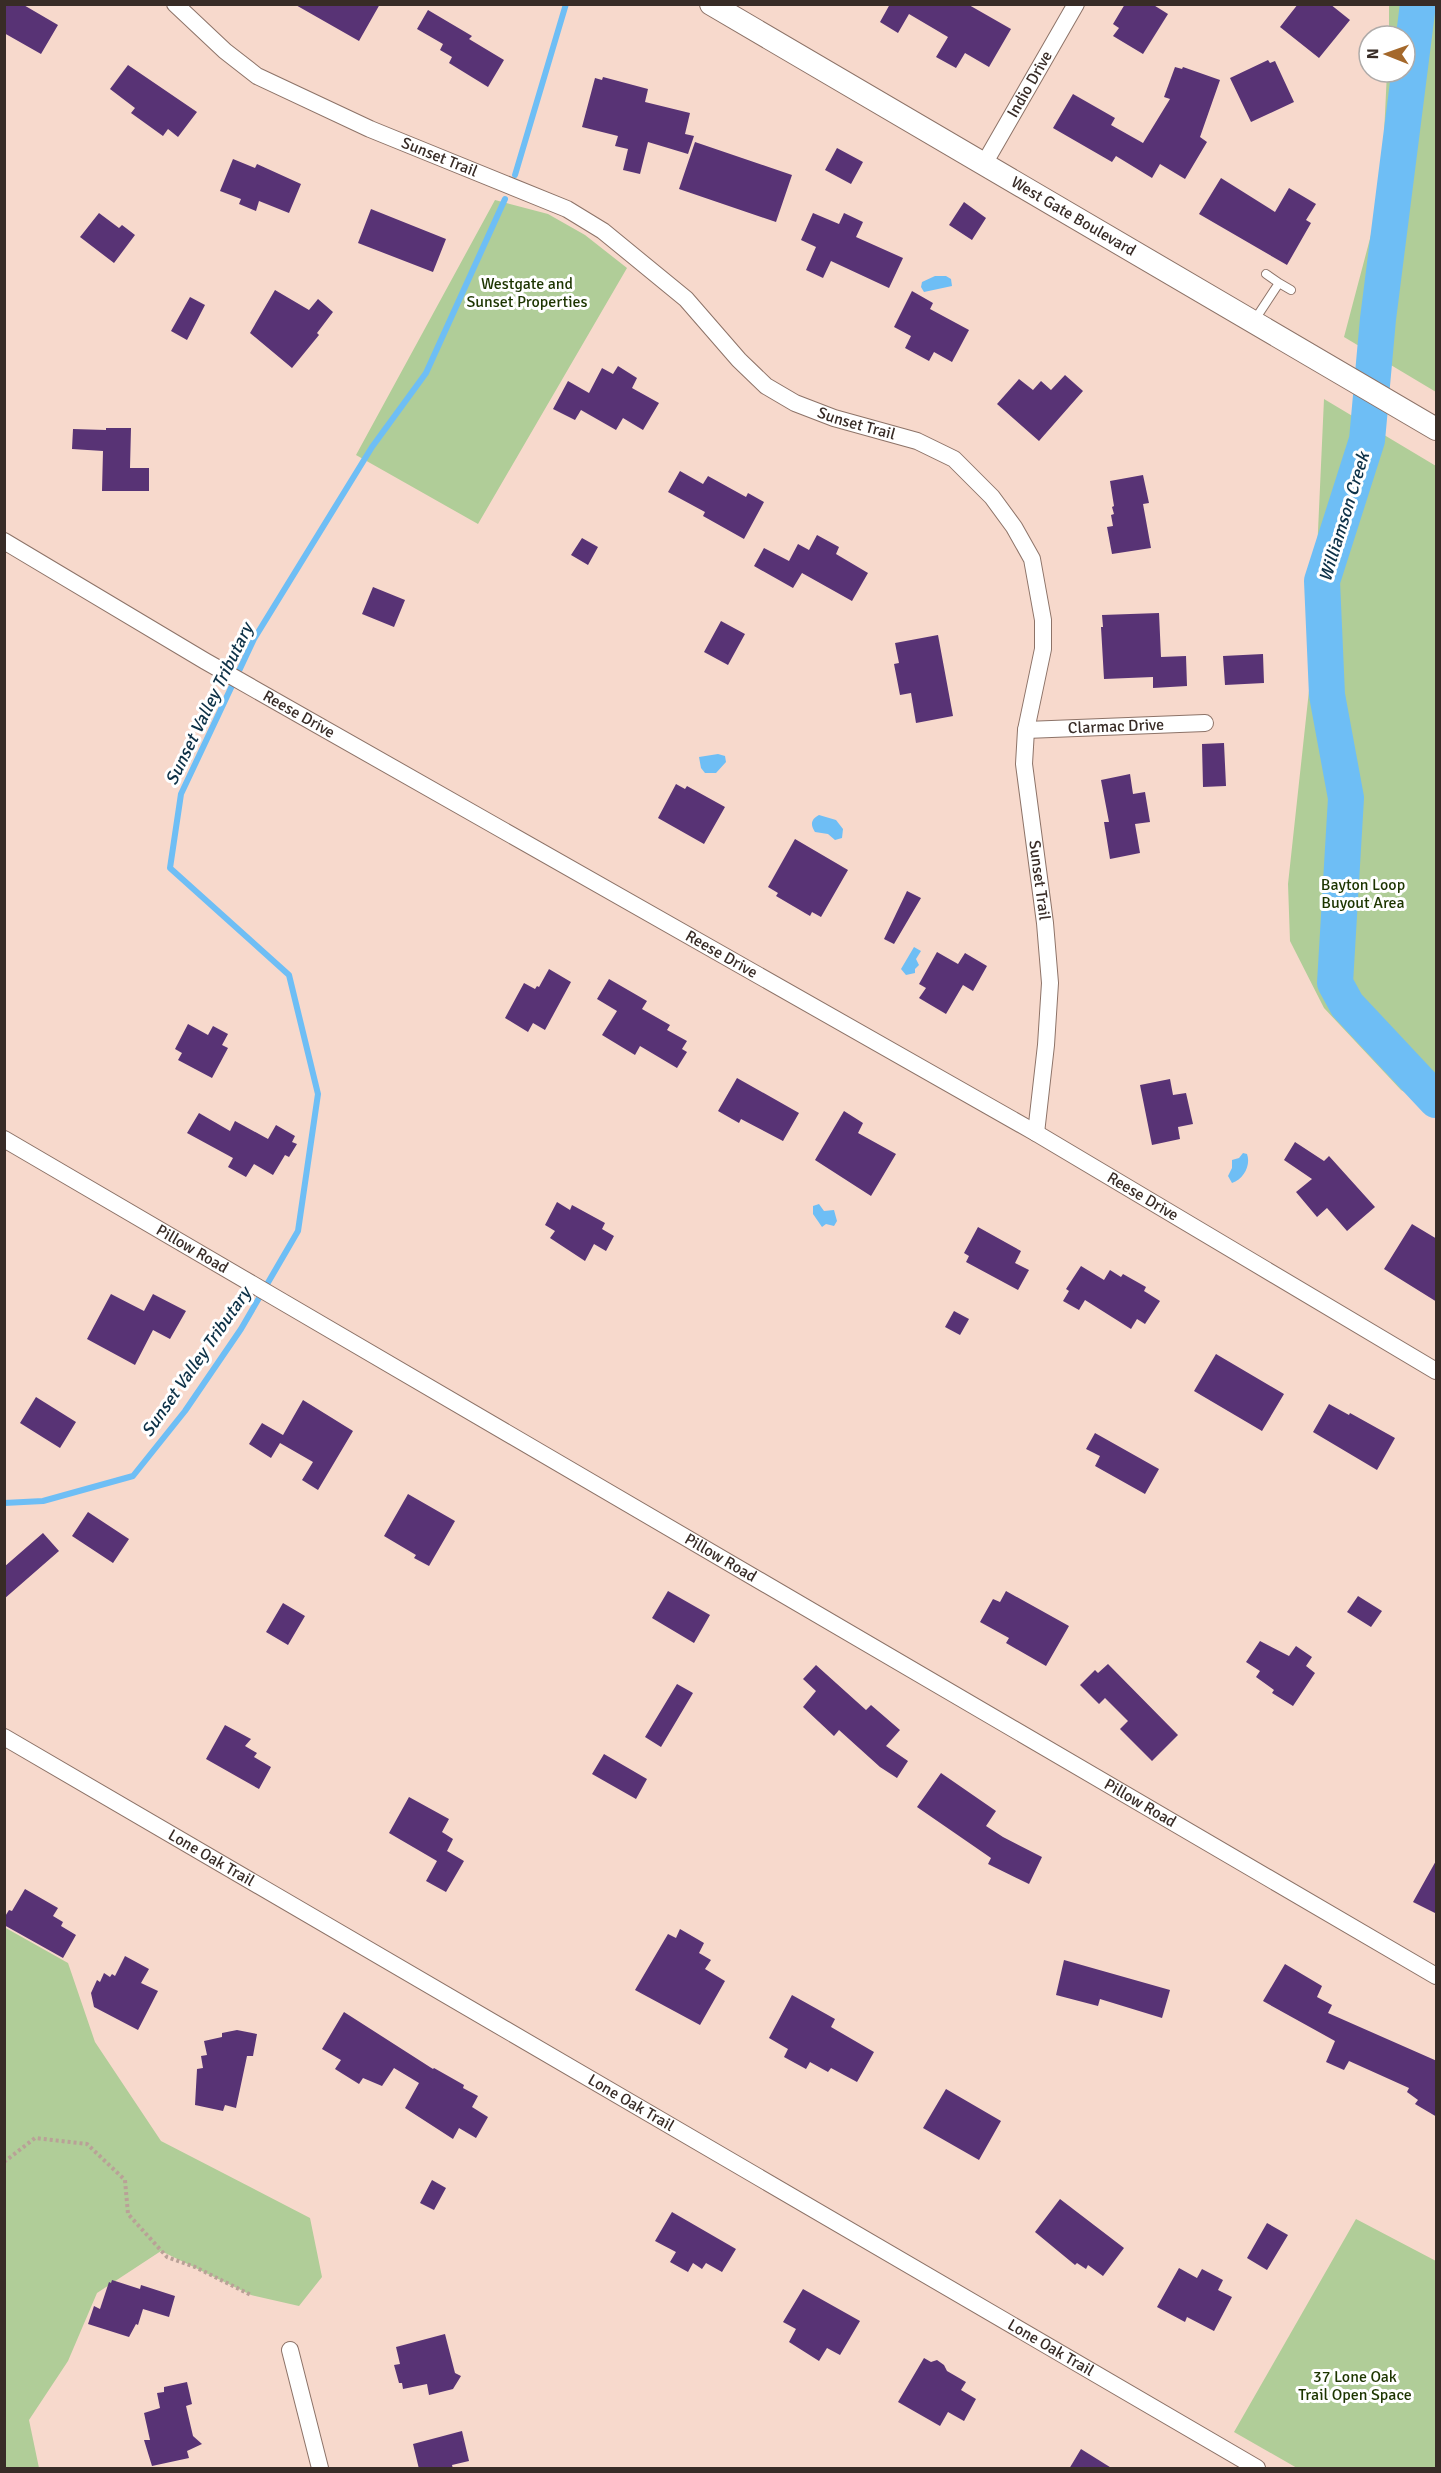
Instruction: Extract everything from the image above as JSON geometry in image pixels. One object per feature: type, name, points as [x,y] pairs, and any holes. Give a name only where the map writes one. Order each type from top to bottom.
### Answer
[{"type":"main road","name":"West Gate Boulevard","points":[[711,4],[1432,426]]},
{"type":"street","name":"Sunset Trail","points":[[175,4],[225,51],[257,76],[370,129],[567,209],[603,231],[686,299],[739,360],[766,386],[795,404],[917,441],[954,459],[992,497],[1014,527],[1032,559],[1043,620],[1043,649],[1026,730],[1024,765],[1045,923],[1050,983],[1036,1133]]},
{"type":"street","name":"Indio Drive","points":[[984,164],[1076,4]]},
{"type":"street","name":"Reese Drive","points":[[4,541],[205,661],[1036,1133],[1437,1371]]},
{"type":"street","name":"Clarmac Drive","points":[[1026,730],[1205,723]]},
{"type":"street","name":"Pillow Road","points":[[4,1139],[1437,1976]]},
{"type":"street","name":"Lone Oak Trail","points":[[4,1737],[1257,2469]]},
{"type":"street","points":[[290,2350],[320,2469]]},
{"type":"lane","points":[[1266,274],[1291,290]]},
{"type":"lane","points":[[1253,322],[1279,283]]},
{"type":"path","points":[[4,2162],[35,2138],[87,2144],[125,2180],[128,2214],[167,2257],[195,2267],[251,2295]]},
{"type":"green space","points":[[1389,5],[1436,5],[1436,392],[1344,337],[1381,197],[1386,84],[1417,84],[1417,24],[1389,24]]},
{"type":"green space","name":"Westgate and Sunset Properties","points":[[495,200],[548,214],[585,235],[627,268],[478,524],[356,455]]},
{"type":"green space","name":"Bayton Loop Buyout Area","points":[[1324,399],[1436,466],[1436,1110],[1401,1090],[1324,1008],[1290,941],[1288,884],[1312,663]]},
{"type":"green space","points":[[4,1927],[68,1963],[95,2042],[161,2141],[310,2218],[322,2277],[299,2306],[251,2295],[161,2251],[97,2293],[68,2361],[29,2420],[39,2468],[5,2468]]},
{"type":"green space","name":"37 Lone Oak Trail Open Space","points":[[1356,2219],[1436,2261],[1436,2468],[1297,2468],[1234,2432]]},
{"type":"water","points":[[935,276],[946,276],[951,279],[952,286],[924,292],[921,287],[922,282]]},
{"type":"water","points":[[718,754],[725,756],[726,762],[716,773],[705,773],[701,768],[699,757]]},
{"type":"water","points":[[819,815],[836,820],[843,829],[842,838],[835,840],[828,834],[815,832],[812,822]]},
{"type":"water","points":[[914,947],[921,951],[916,959],[919,965],[915,973],[906,975],[901,969]]},
{"type":"water","points":[[1243,1153],[1247,1154],[1247,1167],[1243,1175],[1232,1183],[1228,1176],[1232,1168],[1232,1160],[1239,1158]]},
{"type":"water","points":[[819,1204],[824,1211],[834,1210],[837,1221],[834,1226],[826,1224],[822,1227],[813,1214],[813,1206]]},
{"type":"building","points":[[4,4],[22,4],[58,25],[41,54],[4,33]]},
{"type":"building","points":[[294,4],[380,4],[359,41]]},
{"type":"building","points":[[890,4],[969,5],[1011,29],[989,67],[965,53],[956,68],[936,57],[948,37],[909,14],[898,33],[880,22]]},
{"type":"building","points":[[1125,4],[1152,4],[1168,14],[1143,54],[1113,36],[1119,28],[1113,24]]},
{"type":"building","points":[[1298,4],[1330,4],[1350,20],[1319,58],[1280,27]]},
{"type":"building","points":[[428,10],[472,36],[469,39],[504,60],[488,87],[449,63],[452,57],[440,50],[443,44],[417,29]]},
{"type":"building","points":[[1268,60],[1270,63],[1275,61],[1294,102],[1251,122],[1230,78]]},
{"type":"building","points":[[128,65],[197,112],[178,137],[168,129],[163,136],[131,113],[135,108],[110,89]]},
{"type":"building","points":[[1175,67],[1182,69],[1183,67],[1220,80],[1200,137],[1207,142],[1185,179],[1160,164],[1152,178],[1116,156],[1112,162],[1053,128],[1073,94],[1115,118],[1111,125],[1143,143],[1170,99],[1164,97]]},
{"type":"building","points":[[603,77],[648,89],[645,102],[690,113],[685,134],[694,136],[688,154],[648,142],[640,174],[623,170],[628,149],[615,146],[618,136],[582,127],[595,78],[602,80]]},
{"type":"building","points":[[695,142],[792,175],[776,222],[679,189]]},
{"type":"building","points":[[837,148],[863,162],[851,184],[825,170]]},
{"type":"building","points":[[233,159],[255,168],[257,164],[301,184],[289,213],[259,201],[256,211],[239,204],[241,199],[220,191]]},
{"type":"building","points":[[1221,178],[1275,212],[1289,188],[1316,204],[1306,220],[1311,223],[1287,265],[1199,214]]},
{"type":"building","points":[[964,202],[986,218],[972,240],[949,225]]},
{"type":"building","points":[[371,209],[446,239],[433,272],[358,243]]},
{"type":"building","points":[[99,213],[119,228],[122,225],[135,235],[114,263],[80,237]]},
{"type":"building","points":[[813,213],[839,224],[844,213],[863,222],[856,237],[903,258],[889,288],[831,261],[823,278],[806,270],[816,247],[801,240]]},
{"type":"building","points":[[275,290],[309,310],[318,299],[333,312],[317,333],[319,335],[292,368],[250,333]]},
{"type":"building","points":[[912,291],[933,303],[930,309],[969,330],[952,362],[934,352],[929,361],[905,348],[911,336],[894,327]]},
{"type":"building","points":[[190,297],[205,305],[187,340],[171,331]]},
{"type":"building","points":[[618,366],[637,378],[632,388],[659,403],[643,430],[623,418],[616,430],[581,410],[575,420],[553,409],[568,381],[589,393],[602,368],[613,374]]},
{"type":"building","points":[[1065,375],[1083,391],[1039,441],[997,404],[1019,379],[1033,390],[1041,381],[1051,390]]},
{"type":"building","points":[[106,428],[131,428],[130,468],[149,468],[149,491],[102,491],[103,451],[72,449],[73,429],[106,430]]},
{"type":"building","points":[[680,471],[703,484],[708,476],[746,497],[748,493],[764,502],[744,539],[703,516],[705,512],[668,492]]},
{"type":"building","points":[[1143,475],[1149,503],[1143,504],[1151,548],[1112,554],[1107,527],[1113,526],[1111,515],[1114,514],[1110,481]]},
{"type":"building","points":[[817,535],[839,547],[836,554],[868,573],[852,601],[802,573],[793,588],[754,566],[764,548],[789,561],[798,544],[809,550]]},
{"type":"building","points":[[582,538],[598,547],[588,565],[571,555]]},
{"type":"building","points":[[373,587],[405,600],[394,627],[362,614]]},
{"type":"building","points":[[1159,613],[1161,657],[1186,656],[1187,686],[1153,688],[1153,677],[1104,679],[1102,615]]},
{"type":"building","points":[[721,621],[745,634],[728,665],[704,652]]},
{"type":"building","points":[[938,635],[953,716],[916,723],[911,693],[900,695],[894,664],[899,663],[895,643]]},
{"type":"building","points":[[1263,654],[1264,683],[1225,685],[1223,656]]},
{"type":"building","points":[[1224,743],[1226,786],[1203,787],[1202,744]]},
{"type":"building","points":[[1130,774],[1133,794],[1145,792],[1150,822],[1135,824],[1140,853],[1110,859],[1104,822],[1109,822],[1101,780]]},
{"type":"building","points":[[676,784],[685,789],[687,786],[725,807],[704,844],[658,818]]},
{"type":"building","points":[[795,839],[848,870],[821,917],[812,912],[810,916],[776,896],[778,893],[768,887]]},
{"type":"building","points":[[907,891],[921,898],[894,944],[884,939]]},
{"type":"building","points":[[937,952],[958,964],[965,953],[987,966],[973,991],[963,985],[946,1014],[919,998],[926,988],[919,984]]},
{"type":"building","points":[[549,969],[571,982],[545,1030],[533,1023],[528,1032],[505,1018],[524,983],[535,989],[539,987]]},
{"type":"building","points":[[609,979],[647,1001],[642,1009],[670,1025],[667,1030],[687,1041],[682,1049],[687,1052],[677,1068],[640,1046],[635,1055],[602,1035],[617,1011],[597,999]]},
{"type":"building","points":[[188,1024],[208,1035],[213,1026],[228,1034],[222,1045],[228,1048],[212,1078],[178,1060],[182,1053],[175,1049]]},
{"type":"building","points":[[737,1078],[799,1113],[783,1141],[741,1119],[739,1123],[718,1111]]},
{"type":"building","points":[[1170,1079],[1173,1095],[1186,1093],[1193,1124],[1178,1127],[1180,1139],[1152,1145],[1140,1085]]},
{"type":"building","points":[[844,1111],[863,1123],[858,1133],[896,1154],[871,1196],[815,1160]]},
{"type":"building","points":[[199,1113],[230,1131],[235,1121],[268,1139],[276,1125],[295,1136],[292,1142],[297,1144],[289,1157],[285,1155],[273,1175],[254,1164],[246,1177],[228,1167],[233,1158],[187,1133]]},
{"type":"building","points":[[1295,1142],[1324,1161],[1329,1156],[1375,1207],[1347,1231],[1327,1208],[1317,1217],[1296,1192],[1312,1179],[1284,1160]]},
{"type":"building","points":[[557,1202],[570,1210],[572,1205],[605,1223],[602,1229],[614,1236],[606,1251],[594,1244],[585,1261],[550,1238],[555,1231],[545,1225]]},
{"type":"building","points":[[1412,1224],[1437,1239],[1437,1302],[1384,1269]]},
{"type":"building","points":[[978,1227],[1021,1251],[1015,1263],[1029,1270],[1018,1290],[966,1262],[969,1256],[964,1253]]},
{"type":"building","points":[[1081,1266],[1104,1280],[1110,1270],[1121,1277],[1123,1274],[1146,1287],[1144,1291],[1160,1301],[1145,1324],[1137,1319],[1131,1329],[1085,1300],[1079,1310],[1063,1301],[1069,1291],[1066,1289]]},
{"type":"building","points":[[111,1294],[144,1311],[153,1294],[186,1311],[170,1339],[153,1330],[135,1365],[87,1339]]},
{"type":"building","points":[[954,1311],[969,1319],[960,1335],[945,1327]]},
{"type":"building","points":[[1216,1354],[1284,1394],[1262,1431],[1194,1391]]},
{"type":"building","points":[[36,1397],[76,1422],[60,1448],[20,1423]]},
{"type":"building","points":[[303,1400],[353,1431],[318,1490],[302,1480],[313,1462],[280,1443],[271,1458],[249,1444],[262,1423],[283,1435]]},
{"type":"building","points":[[1329,1404],[1395,1438],[1377,1470],[1313,1432]]},
{"type":"building","points":[[1095,1433],[1159,1469],[1145,1494],[1095,1466],[1100,1456],[1086,1449]]},
{"type":"building","points":[[408,1494],[455,1521],[429,1566],[414,1558],[416,1555],[384,1536]]},
{"type":"building","points":[[88,1512],[129,1539],[113,1563],[72,1536]]},
{"type":"building","points":[[43,1533],[59,1551],[4,1599],[4,1567]]},
{"type":"building","points":[[668,1591],[710,1615],[694,1643],[652,1618]]},
{"type":"building","points":[[1006,1591],[1069,1626],[1046,1666],[1006,1643],[1009,1638],[980,1622],[993,1599],[1000,1602]]},
{"type":"building","points":[[1358,1596],[1382,1611],[1371,1627],[1347,1612]]},
{"type":"building","points":[[283,1603],[305,1616],[288,1645],[266,1632]]},
{"type":"building","points":[[1260,1641],[1289,1656],[1296,1646],[1312,1657],[1306,1666],[1315,1673],[1293,1706],[1272,1693],[1274,1690],[1256,1677],[1260,1671],[1246,1662]]},
{"type":"building","points":[[1108,1664],[1178,1735],[1152,1761],[1120,1729],[1128,1721],[1105,1698],[1099,1704],[1080,1685],[1095,1670],[1098,1673]]},
{"type":"building","points":[[816,1665],[866,1710],[871,1705],[900,1730],[886,1746],[908,1761],[897,1778],[880,1767],[839,1730],[834,1736],[803,1707],[816,1691],[803,1679]]},
{"type":"building","points":[[677,1684],[693,1693],[661,1747],[645,1737]]},
{"type":"building","points":[[225,1725],[251,1739],[245,1746],[257,1753],[254,1757],[271,1767],[259,1789],[206,1759]]},
{"type":"building","points":[[604,1754],[647,1779],[636,1799],[592,1774]]},
{"type":"building","points":[[941,1773],[996,1811],[986,1826],[1042,1857],[1029,1884],[988,1864],[991,1858],[917,1807]]},
{"type":"building","points":[[409,1797],[449,1819],[442,1832],[453,1839],[447,1851],[464,1861],[446,1892],[426,1881],[437,1861],[389,1833]]},
{"type":"building","points":[[1437,1859],[1437,1914],[1413,1902]]},
{"type":"building","points":[[25,1889],[58,1908],[53,1916],[63,1922],[61,1926],[76,1935],[63,1958],[4,1925],[4,1918],[9,1910],[12,1911]]},
{"type":"building","points":[[680,1929],[704,1943],[699,1953],[711,1960],[705,1969],[725,1981],[700,2025],[635,1990],[668,1934],[676,1938]]},
{"type":"building","points":[[125,1956],[149,1969],[141,1983],[158,1991],[138,2030],[94,2007],[91,1993],[97,1980],[100,1982],[104,1973],[110,1977],[112,1974],[115,1976]]},
{"type":"building","points":[[1064,1960],[1170,1990],[1162,2018],[1100,1999],[1098,2006],[1056,1995]]},
{"type":"building","points":[[1285,1964],[1322,1986],[1317,1997],[1332,2005],[1328,2013],[1437,2061],[1437,2117],[1415,2104],[1418,2100],[1407,2092],[1409,2088],[1349,2061],[1344,2070],[1326,2062],[1335,2041],[1263,2001]]},
{"type":"building","points":[[792,1995],[835,2019],[831,2027],[874,2052],[857,2082],[831,2068],[828,2072],[810,2062],[806,2069],[784,2057],[788,2049],[769,2038]]},
{"type":"building","points":[[344,2012],[433,2069],[464,2085],[463,2088],[478,2096],[472,2107],[488,2117],[476,2138],[459,2128],[453,2139],[405,2108],[419,2083],[394,2068],[382,2086],[363,2078],[359,2084],[335,2069],[341,2060],[322,2049]]},
{"type":"building","points":[[237,2030],[257,2034],[253,2056],[247,2056],[236,2108],[225,2105],[223,2111],[195,2105],[197,2069],[203,2068],[201,2056],[207,2055],[204,2041],[222,2037],[222,2033]]},
{"type":"building","points":[[946,2089],[1001,2121],[979,2160],[923,2128]]},
{"type":"building","points":[[432,2180],[446,2188],[434,2210],[420,2203]]},
{"type":"building","points":[[1060,2199],[1124,2248],[1103,2276],[1088,2265],[1086,2269],[1077,2263],[1075,2265],[1035,2232]]},
{"type":"building","points":[[672,2212],[736,2249],[722,2272],[706,2263],[702,2269],[693,2263],[688,2272],[670,2262],[676,2252],[655,2241]]},
{"type":"building","points":[[1267,2223],[1288,2235],[1267,2270],[1247,2258]]},
{"type":"building","points":[[1179,2268],[1197,2278],[1202,2269],[1223,2280],[1218,2290],[1232,2297],[1214,2331],[1187,2317],[1185,2322],[1157,2307]]},
{"type":"building","points":[[112,2280],[140,2289],[141,2285],[175,2296],[169,2317],[143,2309],[138,2325],[136,2324],[129,2337],[88,2324],[94,2306],[100,2309],[109,2282],[111,2283]]},
{"type":"building","points":[[803,2289],[860,2321],[840,2355],[827,2348],[819,2361],[789,2342],[796,2329],[783,2322]]},
{"type":"building","points":[[445,2334],[455,2373],[461,2376],[453,2389],[429,2395],[427,2384],[403,2389],[394,2365],[400,2364],[396,2347]]},
{"type":"building","points":[[924,2358],[931,2362],[937,2360],[944,2365],[947,2371],[966,2382],[961,2390],[976,2399],[964,2421],[948,2412],[940,2426],[898,2402]]},
{"type":"building","points":[[187,2382],[192,2404],[186,2406],[193,2436],[202,2444],[187,2451],[189,2458],[152,2466],[144,2440],[150,2440],[144,2413],[160,2408],[157,2393],[164,2392],[164,2387]]},
{"type":"building","points":[[462,2431],[469,2461],[452,2465],[453,2469],[419,2469],[413,2444]]},
{"type":"building","points":[[1081,2449],[1113,2469],[1069,2469]]},
{"type":"waterway","name":"Sunset Valley Tributary","points":[[515,175],[566,4]]},
{"type":"waterway","name":"Williamson Creek","points":[[1418,4],[1378,319],[1367,440],[1322,581],[1327,695],[1346,798],[1335,983],[1347,1005],[1436,1100]]},
{"type":"waterway","name":"Sunset Valley Tributary","points":[[4,1503],[43,1501],[133,1476],[185,1411],[241,1329],[298,1231],[318,1094],[289,975],[170,868],[181,794],[254,639],[372,447],[426,373],[505,199]]}]
